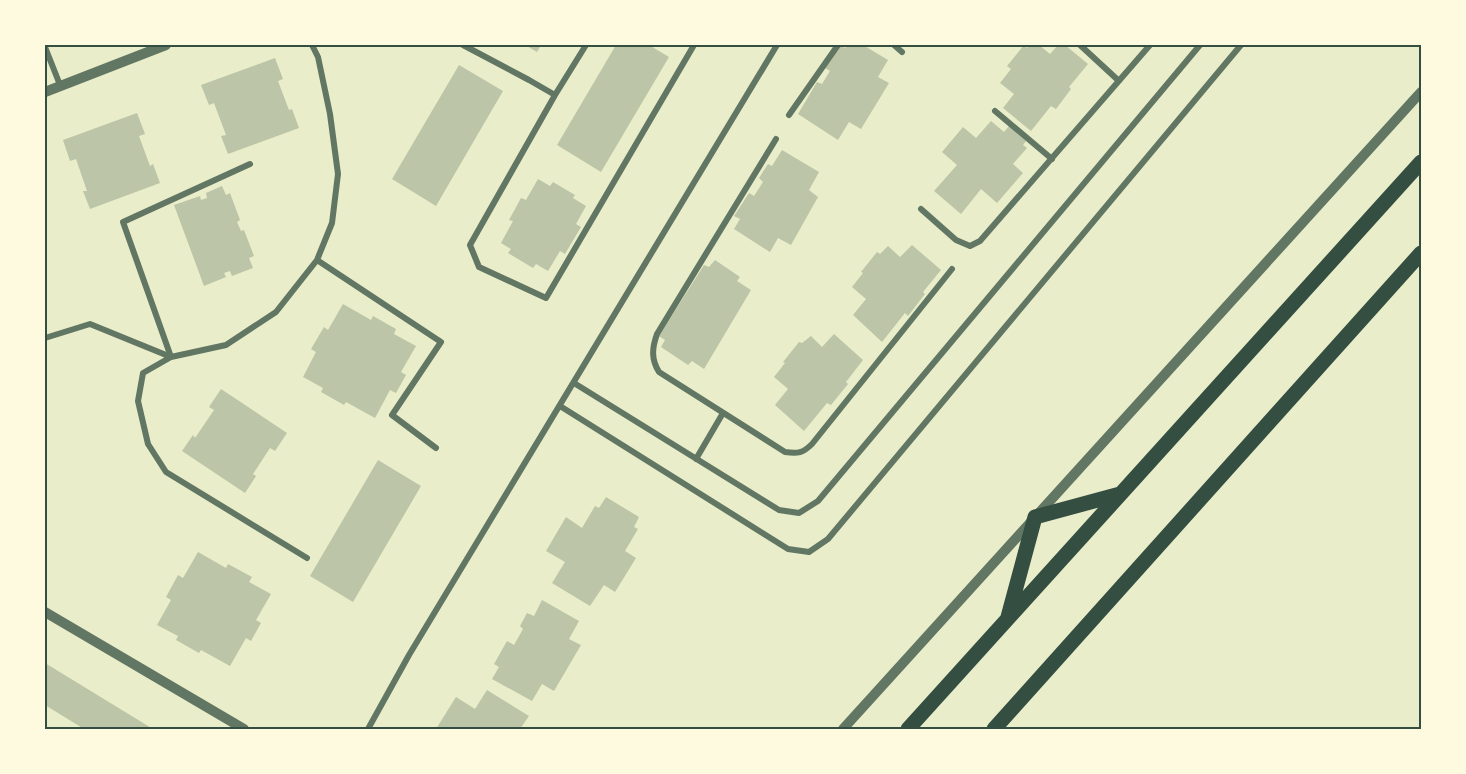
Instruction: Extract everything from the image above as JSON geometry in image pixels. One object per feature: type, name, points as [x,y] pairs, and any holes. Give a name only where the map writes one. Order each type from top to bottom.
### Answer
[{"type":"main road","points":[[908,729],[1421,162]]},
{"type":"main road","points":[[994,729],[1421,253]]},
{"type":"main road","points":[[1007,620],[1035,517],[1121,494]]},
{"type":"street","points":[[45,92],[166,45]]},
{"type":"street","points":[[307,558],[166,472],[148,444],[138,401],[143,373],[171,357],[226,345],[276,312],[317,260],[332,223],[338,174],[318,57],[312,45]]},
{"type":"street","points":[[463,45],[555,95]]},
{"type":"street","points":[[586,45],[470,245],[479,267],[546,298],[694,45]]},
{"type":"street","points":[[368,729],[409,655],[777,45]]},
{"type":"street","points":[[789,114],[838,45]]},
{"type":"street","points":[[894,45],[902,52]]},
{"type":"street","points":[[1080,45],[1119,81]]},
{"type":"street","points":[[921,209],[956,240],[970,246],[980,241],[1150,45]]},
{"type":"street","points":[[574,383],[778,510],[799,513],[818,501],[1200,45]]},
{"type":"street","points":[[560,406],[788,549],[809,552],[828,539],[1241,45]]},
{"type":"street","points":[[45,47],[60,85]]},
{"type":"street","points":[[843,729],[1421,92]]},
{"type":"street","points":[[995,111],[1052,159]]},
{"type":"street","points":[[776,139],[657,334],[652,352],[659,372],[785,452],[796,454],[804,452],[952,269]]},
{"type":"street","points":[[171,357],[123,222],[250,164]]},
{"type":"street","points":[[317,260],[441,342],[392,415],[436,448]]},
{"type":"street","points":[[45,338],[90,324],[171,357]]},
{"type":"street","points":[[696,459],[723,413]]},
{"type":"street","points":[[45,612],[244,729]]},
{"type":"building","points":[[525,45],[541,45],[537,52]]},
{"type":"building","points":[[616,45],[649,45],[669,57],[601,172],[557,145]]},
{"type":"building","points":[[839,45],[845,48],[847,45],[863,45],[888,60],[878,77],[889,83],[861,129],[849,122],[838,140],[798,114],[817,82],[822,84],[830,71],[825,68]]},
{"type":"building","points":[[1024,45],[1027,48],[1030,45],[1039,45],[1050,54],[1058,45],[1065,45],[1088,64],[1069,87],[1071,89],[1056,109],[1051,106],[1031,131],[1003,108],[1014,94],[1000,83],[1011,69],[1007,66]]},
{"type":"building","points":[[275,58],[283,79],[278,81],[299,128],[228,154],[221,136],[226,135],[214,103],[209,105],[201,85]]},
{"type":"building","points":[[459,65],[503,91],[436,206],[392,179]]},
{"type":"building","points":[[137,113],[145,134],[139,136],[150,166],[153,164],[160,183],[90,209],[83,191],[87,191],[76,159],[70,161],[63,140]]},
{"type":"building","points":[[991,121],[1004,132],[1009,126],[1026,141],[1023,145],[1027,148],[1013,164],[1023,173],[997,203],[981,189],[961,214],[934,191],[957,165],[942,152],[963,127],[976,138]]},
{"type":"building","points":[[782,150],[819,172],[809,190],[818,197],[791,245],[778,238],[770,252],[734,229],[740,219],[734,216],[749,193],[754,196],[763,182],[759,178],[768,164],[772,166]]},
{"type":"building","points":[[538,179],[550,186],[553,182],[575,195],[573,198],[586,206],[576,224],[581,227],[565,254],[560,251],[548,271],[536,264],[533,268],[508,253],[511,249],[501,243],[513,221],[509,220],[521,198],[526,200]]},
{"type":"building","points":[[222,186],[226,195],[230,193],[240,220],[237,222],[241,231],[244,230],[254,256],[249,258],[253,268],[232,276],[230,271],[224,273],[226,277],[204,286],[174,205],[200,196],[201,200],[207,198],[206,193]]},
{"type":"building","points":[[912,245],[941,270],[923,292],[925,294],[908,316],[905,313],[882,342],[853,315],[866,299],[852,287],[877,252],[880,254],[888,246],[900,257]]},
{"type":"building","points":[[715,260],[740,277],[737,281],[751,290],[704,369],[692,361],[688,365],[661,347],[665,340],[659,336],[704,265],[709,267]]},
{"type":"building","points":[[343,304],[371,320],[373,316],[396,329],[394,334],[416,346],[401,372],[406,375],[396,393],[390,390],[375,418],[346,402],[344,405],[321,392],[323,388],[303,377],[316,352],[311,349],[324,327],[328,330]]},
{"type":"building","points":[[834,334],[863,360],[831,405],[827,403],[804,431],[775,405],[788,389],[774,377],[799,342],[802,343],[811,336],[822,347]]},
{"type":"building","points":[[221,389],[287,433],[275,451],[270,448],[253,474],[256,476],[245,493],[182,451],[193,435],[195,438],[214,410],[209,407]]},
{"type":"building","points":[[378,460],[421,486],[353,602],[310,576]]},
{"type":"building","points":[[606,497],[639,517],[634,527],[638,529],[625,551],[636,558],[615,592],[604,585],[590,606],[552,583],[565,562],[546,551],[566,517],[582,528],[595,506],[599,508]]},
{"type":"building","points":[[198,552],[226,568],[228,564],[252,577],[249,582],[271,594],[256,620],[261,623],[251,641],[246,638],[230,666],[201,650],[199,653],[176,640],[178,636],[157,625],[171,600],[166,597],[178,575],[183,578]]},
{"type":"building","points":[[542,600],[579,621],[569,639],[581,645],[554,691],[542,684],[532,701],[492,679],[499,667],[494,664],[507,641],[514,645],[523,629],[520,626],[527,613],[534,616]]},
{"type":"building","points":[[45,663],[153,729],[84,729],[45,705]]},
{"type":"building","points":[[487,690],[529,716],[520,729],[436,729],[456,697],[475,709]]}]
